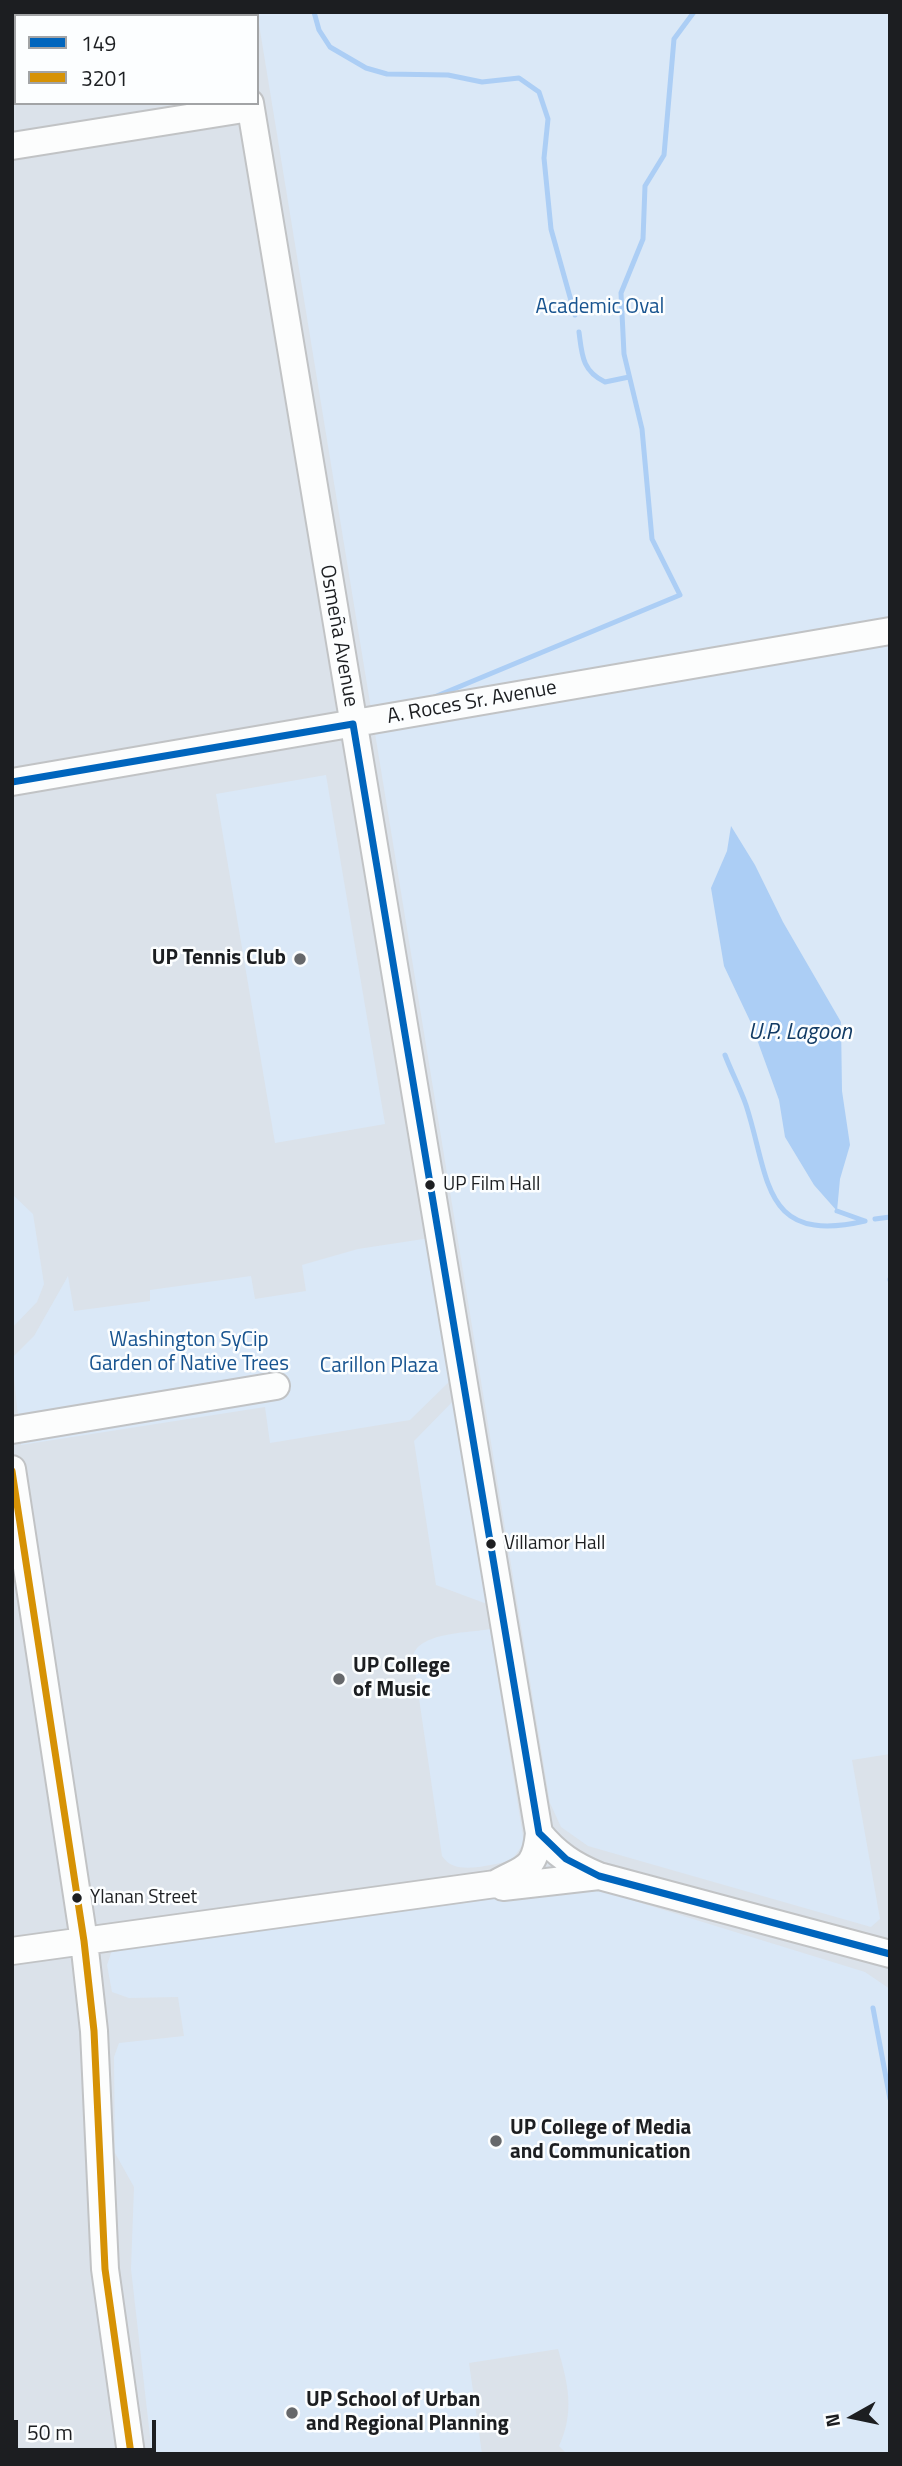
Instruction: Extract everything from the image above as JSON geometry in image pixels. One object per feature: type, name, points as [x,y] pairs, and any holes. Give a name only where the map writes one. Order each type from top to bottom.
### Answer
[{"type":"street","points":[[12,146],[250,105]]},
{"type":"street","name":"Osmeña Avenue","points":[[250,105],[539,1833]]},
{"type":"street","name":"A. Roces Sr. Avenue","points":[[12,782],[890,631]]},
{"type":"street","points":[[12,1430],[276,1387]]},
{"type":"street","points":[[12,1469],[84,1941],[93,2031],[105,2269],[131,2454]]},
{"type":"street","points":[[539,1833],[553,1850],[569,1862],[599,1876],[890,1954]]},
{"type":"street","points":[[12,1951],[495,1884],[530,1865],[536,1856],[539,1833]]},
{"type":"street","points":[[495,1884],[508,1888],[599,1876]]},
{"type":"shaded area","points":[[12,12],[890,12],[890,2454],[12,2454]]},
{"type":"green space","name":"Academic Oval","points":[[890,12],[890,1754],[852,1760],[880,1919],[871,1927],[588,1846],[561,1827],[550,1803],[257,14]]},
{"type":"green space","name":"UP Tennis Club","points":[[326,775],[385,1124],[275,1143],[216,794]]},
{"type":"green space","points":[[12,1194],[33,1214],[44,1284],[37,1302],[12,1328]]},
{"type":"green space","points":[[430,1238],[451,1380],[410,1420],[270,1443],[265,1407],[21,1445],[12,1358],[34,1336],[68,1276],[74,1311],[150,1301],[150,1290],[251,1276],[255,1299],[306,1291],[302,1265],[358,1249]]},
{"type":"green space","points":[[456,1398],[487,1604],[436,1585],[414,1441]]},
{"type":"green space","name":"UP College of Music","points":[[490,1629],[524,1843],[511,1861],[464,1868],[455,1866],[442,1856],[413,1657],[417,1649],[434,1638]]},
{"type":"green space","points":[[589,1887],[865,1972],[890,1989],[890,2454],[567,2454],[559,2446],[567,2421],[568,2398],[558,2349],[469,2363],[482,2454],[152,2454],[131,2269],[134,2187],[115,2153],[114,2057],[119,2043],[184,2036],[178,1997],[129,1998],[112,1992],[107,1965],[112,1950],[473,1899]]},
{"type":"water","name":"U.P. Lagoon","points":[[731,826],[841,1022],[842,1091],[850,1145],[840,1179],[837,1211],[814,1185],[785,1137],[779,1100],[751,1023],[724,966],[711,888],[727,851]]},
{"type":"waterway","points":[[314,12],[319,30],[330,47],[366,68],[387,74],[448,75],[482,82],[519,78],[539,92],[548,119],[544,158],[551,229],[575,315]]},
{"type":"waterway","points":[[432,698],[680,595],[652,539],[642,429],[624,354],[621,293],[643,239],[645,186],[664,155],[674,39],[694,12]]},
{"type":"waterway","points":[[579,332],[584,362],[597,378],[605,382],[629,377]]},
{"type":"waterway","points":[[725,1055],[746,1105],[767,1180],[776,1199],[788,1214],[806,1223],[831,1226],[865,1221]]},
{"type":"waterway","points":[[837,1211],[865,1221]]},
{"type":"waterway","points":[[875,1219],[890,1217]]},
{"type":"waterway","points":[[873,2008],[890,2099]]},
{"type":"transit line","name":"149","points":[[12,782],[353,724],[539,1833],[566,1859],[599,1876],[890,1954]]},
{"type":"transit line","name":"3201","points":[[12,1471],[84,1941],[94,2031],[105,2269],[131,2454]]},
{"type":"place","name":"UP Tennis Club","points":[[300,959]]},
{"type":"place","name":"UP Film Hall","points":[[430,1185]]},
{"type":"place","name":"Villamor Hall","points":[[491,1544]]},
{"type":"place","name":"UP College of Music","points":[[339,1679]]},
{"type":"place","name":"Ylanan Street","points":[[77,1898]]},
{"type":"place","name":"UP College of Media and Communication","points":[[496,2141]]},
{"type":"place","name":"UP School of Urban and Regional Planning","points":[[292,2413]]},
{"type":"park label","name":"Washington SyCip Garden of Native Trees","points":[[189,1353]]},
{"type":"park label","name":"Carillon Plaza","points":[[379,1367]]}]
